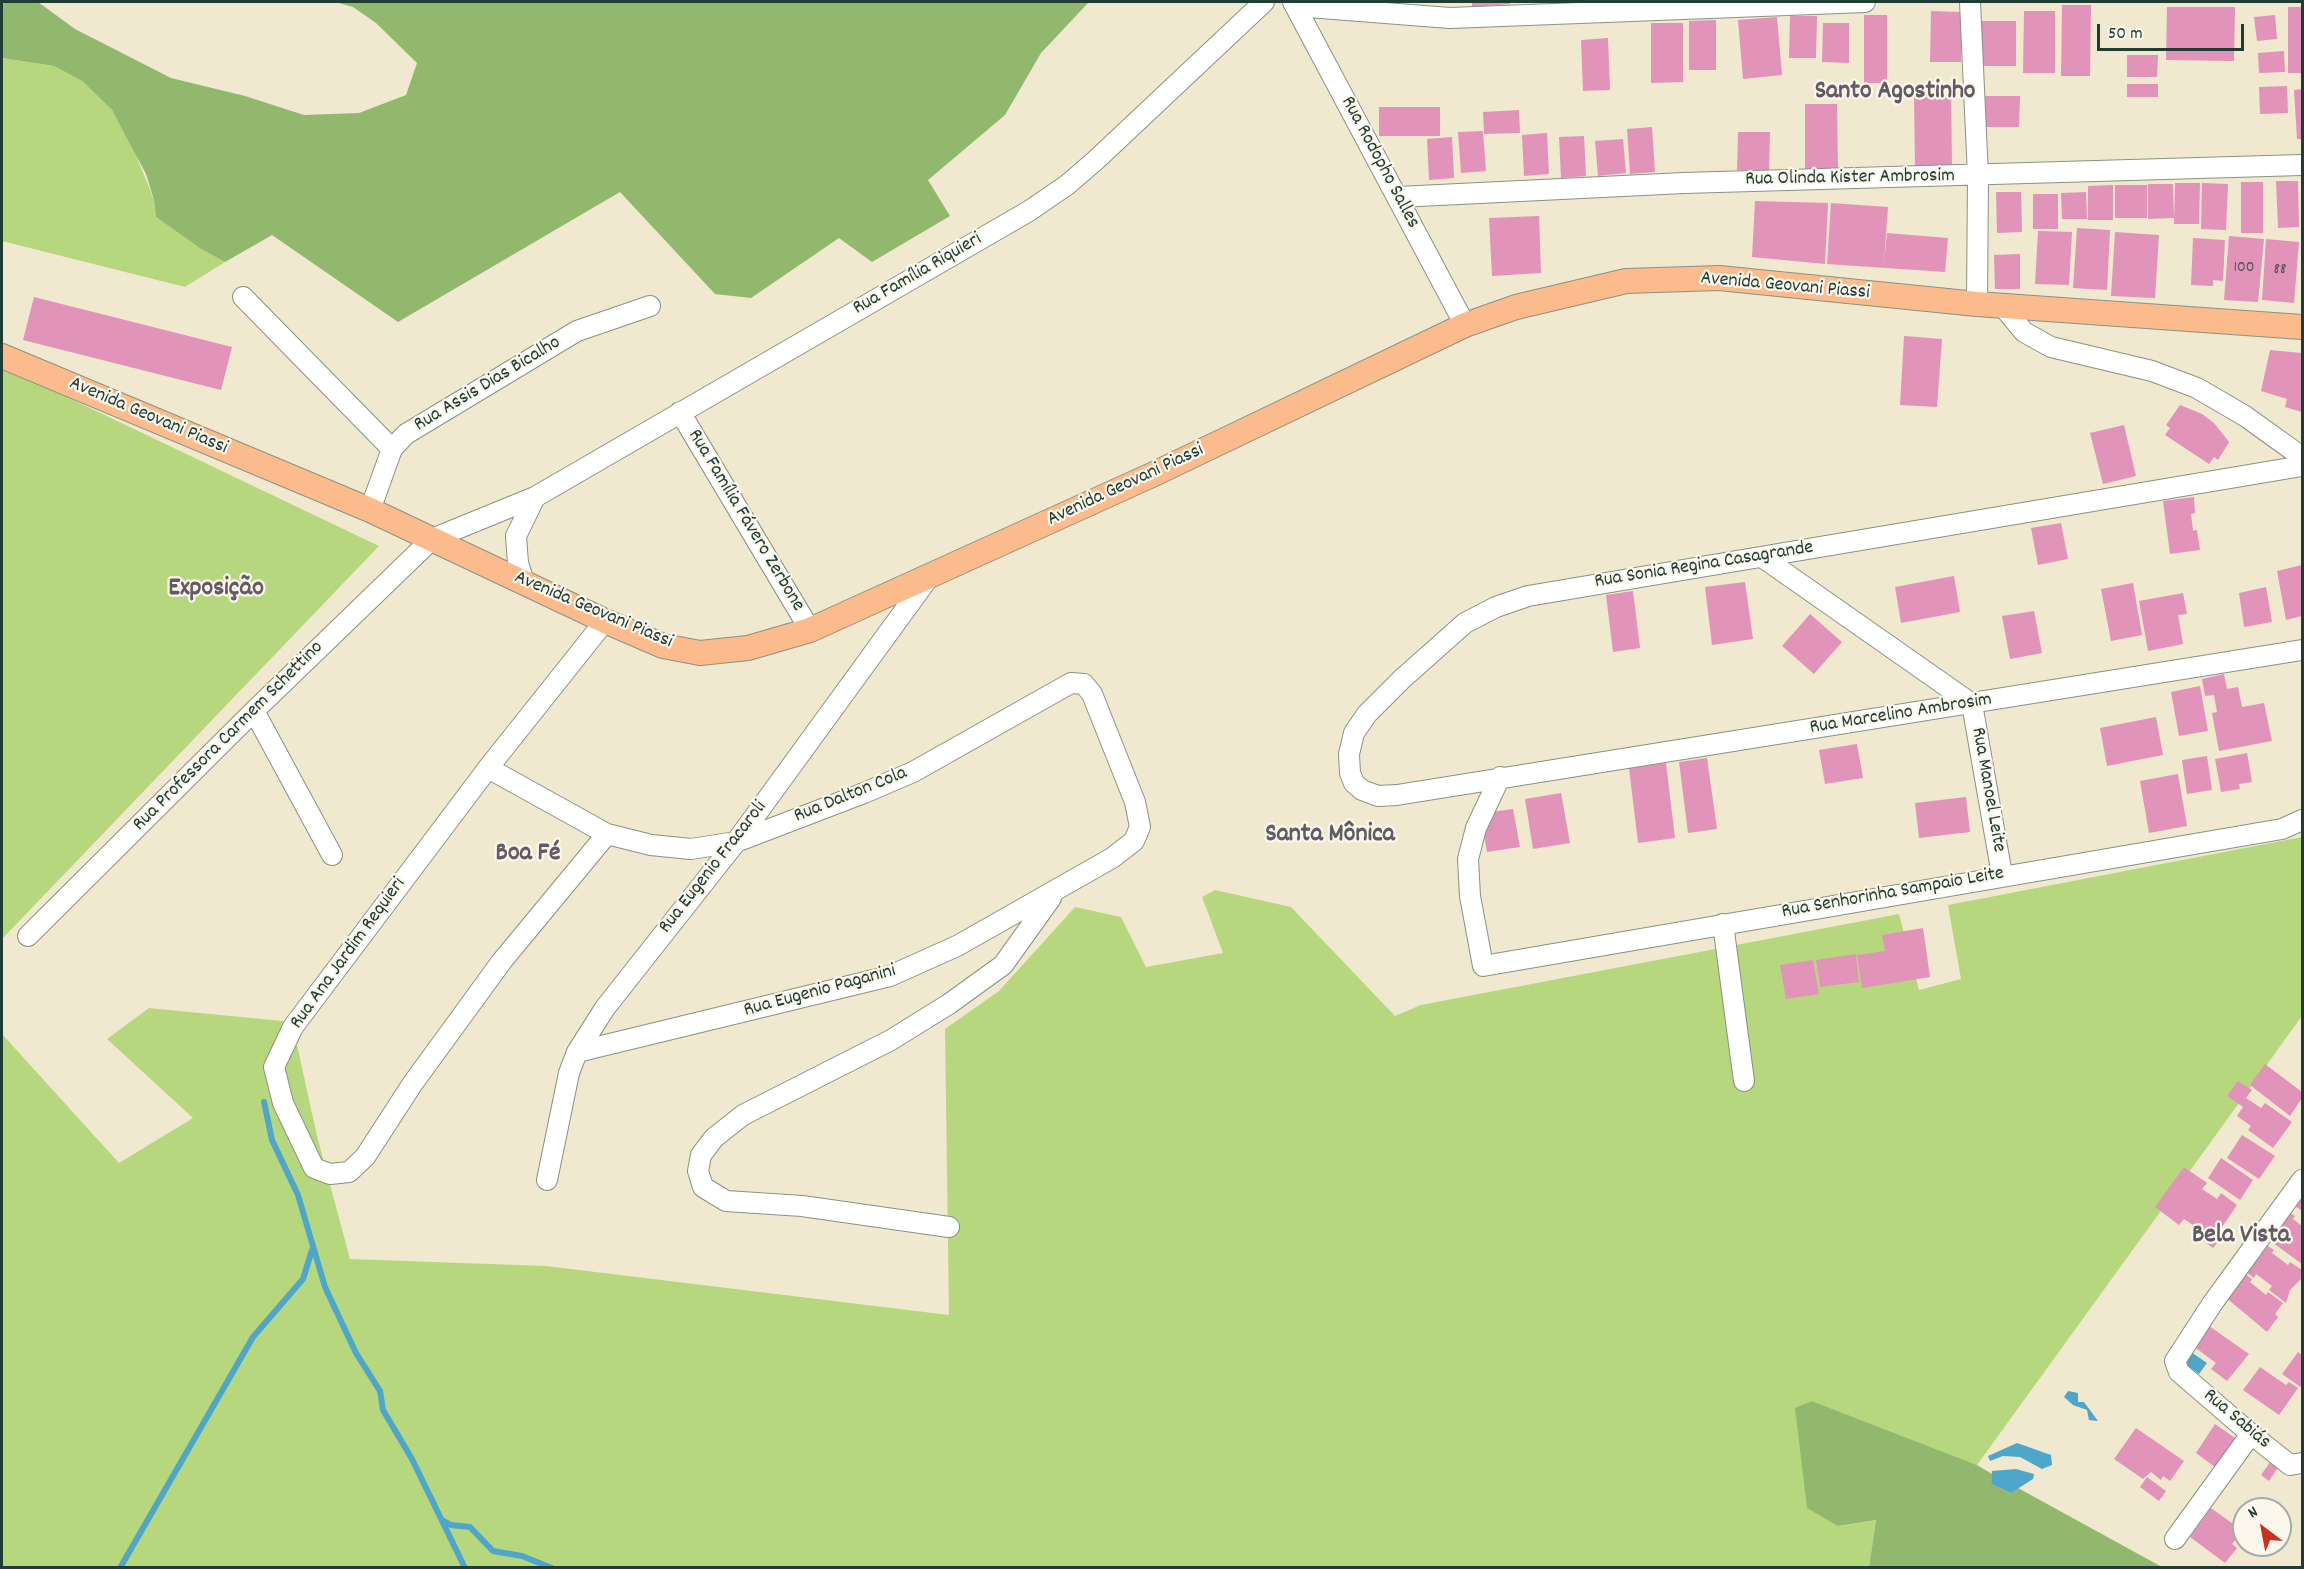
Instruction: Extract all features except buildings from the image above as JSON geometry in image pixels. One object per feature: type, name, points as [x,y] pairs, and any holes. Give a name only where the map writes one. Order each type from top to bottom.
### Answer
[{"type":"main road","name":"Avenida Geovani Piassi","points":[[2,356],[370,510],[663,646],[700,653],[748,648],[810,630],[1154,474],[1465,325],[1516,307],[1626,281],[1719,278],[1977,304],[2302,327]]},
{"type":"street","name":"Rua Família Riquieri","points":[[432,538],[535,497],[1018,217],[1067,185],[1264,2]]},
{"type":"street","points":[[1294,4],[1413,9],[1450,18],[1865,2]]},
{"type":"street","points":[[1970,2],[1978,176],[1977,304]]},
{"type":"street","name":"Rua Rodopho Salles","points":[[1294,4],[1465,325]]},
{"type":"street","name":"Rua Olinda Kister Ambrosim","points":[[1398,197],[1684,183],[2302,165]]},
{"type":"street","points":[[243,297],[392,449]]},
{"type":"street","points":[[2001,304],[2024,332],[2051,347],[2152,371],[2197,388],[2245,416],[2302,457]]},
{"type":"street","name":"Rua Assis Dias Bicalho","points":[[370,510],[392,449],[406,434],[577,331],[650,306]]},
{"type":"street","name":"Rua Família Fávero Zerbone","points":[[680,412],[810,630]]},
{"type":"street","name":"Rua Sonia Regina Casagrande","points":[[1500,777],[1378,796],[1362,790],[1354,783],[1350,773],[1349,754],[1354,733],[1367,714],[1402,679],[1465,623],[1497,607],[1528,596],[2302,466]]},
{"type":"street","points":[[524,582],[518,563],[516,536],[535,497]]},
{"type":"street","name":"Rua Professora Carmem Schettino","points":[[28,936],[432,538]]},
{"type":"street","points":[[1762,557],[1972,704]]},
{"type":"street","name":"Rua Eugenio Fracaroli","points":[[547,1180],[569,1073],[577,1052],[605,1008],[736,842],[929,577]]},
{"type":"street","name":"Rua Ana Jardim Requieri","points":[[605,621],[488,768],[292,1028],[274,1067],[283,1103],[314,1168],[330,1174],[348,1172],[364,1157],[413,1083],[502,961],[607,834]]},
{"type":"street","name":"Rua Marcelino Ambrosim","points":[[1500,777],[2302,650]]},
{"type":"street","name":"Rua Dalton Cola","points":[[488,768],[607,834],[651,845],[691,849],[736,842],[864,794],[913,772],[1071,683]]},
{"type":"street","name":"Rua Eugenio Paganini","points":[[577,1052],[890,976],[957,946],[1054,893],[1112,858],[1134,841],[1140,827],[1135,802],[1092,694],[1084,684],[1071,683]]},
{"type":"street","name":"Rua Manoel Leite","points":[[1972,704],[2002,875]]},
{"type":"street","points":[[254,711],[332,855]]},
{"type":"street","name":"Rua Senhorinha Sampaio Leite","points":[[1500,777],[1476,828],[1468,859],[1470,896],[1483,966],[2002,875],[2282,829],[2302,820]]},
{"type":"street","points":[[949,1227],[802,1206],[726,1201],[703,1187],[698,1171],[701,1155],[714,1138],[743,1116],[891,1040],[1003,965],[1054,893]]},
{"type":"street","points":[[1723,924],[1744,1082]]},
{"type":"street","name":"Rua Sabiás","points":[[2302,1180],[2197,1326],[2177,1357],[2175,1365],[2179,1372],[2290,1465],[2302,1463]]},
{"type":"street","points":[[2175,1539],[2251,1434]]},
{"type":"green space","points":[[2,2],[38,2],[75,29],[171,78],[245,96],[304,115],[359,113],[406,95],[417,63],[376,23],[353,7],[335,2],[1089,2],[1041,53],[1005,115],[928,180],[950,216],[872,262],[839,238],[751,298],[715,294],[620,192],[398,322],[272,235],[225,262],[201,249],[156,217],[154,200],[146,174],[112,110],[82,81],[54,66],[2,58]]},
{"type":"green space","points":[[2,58],[54,66],[82,81],[112,110],[132,145],[154,200],[156,217],[201,249],[225,262],[185,287],[2,241]]},
{"type":"green space","points":[[2,366],[379,546],[2,939]]},
{"type":"green space","points":[[2302,837],[2302,1016],[1977,1465],[1812,1401],[1838,1526],[1876,1520],[1869,1567],[2,1567],[2,1034],[119,1163],[193,1118],[107,1039],[149,1008],[292,1022],[317,1136],[350,1259],[546,1266],[949,1315],[945,1029],[999,991],[1075,907],[1121,917],[1146,967],[1223,953],[1202,897],[1215,890],[1291,907],[1395,1016],[1421,1005],[1899,914],[1919,990],[1961,979],[1948,905]]},
{"type":"green space","points":[[1812,1401],[1977,1465],[1992,1474],[1991,1484],[2011,1493],[2018,1488],[2162,1567],[1869,1567],[1876,1520],[1838,1526],[1807,1508],[1795,1408]]},
{"type":"water","points":[[2191,1352],[2207,1363],[2199,1374],[2184,1363]]},
{"type":"water","points":[[2068,1391],[2078,1393],[2078,1402],[2084,1402],[2098,1421],[2089,1420],[2087,1410],[2073,1405],[2064,1397]]},
{"type":"water","points":[[2017,1443],[2051,1455],[2052,1465],[2042,1469],[2020,1457],[2003,1456],[1990,1461],[1988,1456]]},
{"type":"water","points":[[2016,1469],[2034,1474],[2033,1479],[2011,1493],[1991,1484],[1992,1471]]},
{"type":"waterway","points":[[264,1102],[272,1140],[298,1195],[325,1287],[356,1353],[380,1391],[383,1410],[412,1459],[465,1568]]},
{"type":"waterway","points":[[120,1568],[253,1337],[303,1279],[312,1250]]},
{"type":"waterway","points":[[442,1520],[451,1525],[470,1527],[493,1551],[522,1556],[552,1568]]},
{"type":"district","name":"Santo Agostinho","points":[[1895,93]]},
{"type":"district","name":"Exposição","points":[[216,590]]},
{"type":"district","name":"Santa Mônica","points":[[1330,836]]},
{"type":"district","name":"Boa Fé","points":[[528,855]]},
{"type":"district","name":"Bela Vista","points":[[2241,1237]]}]
